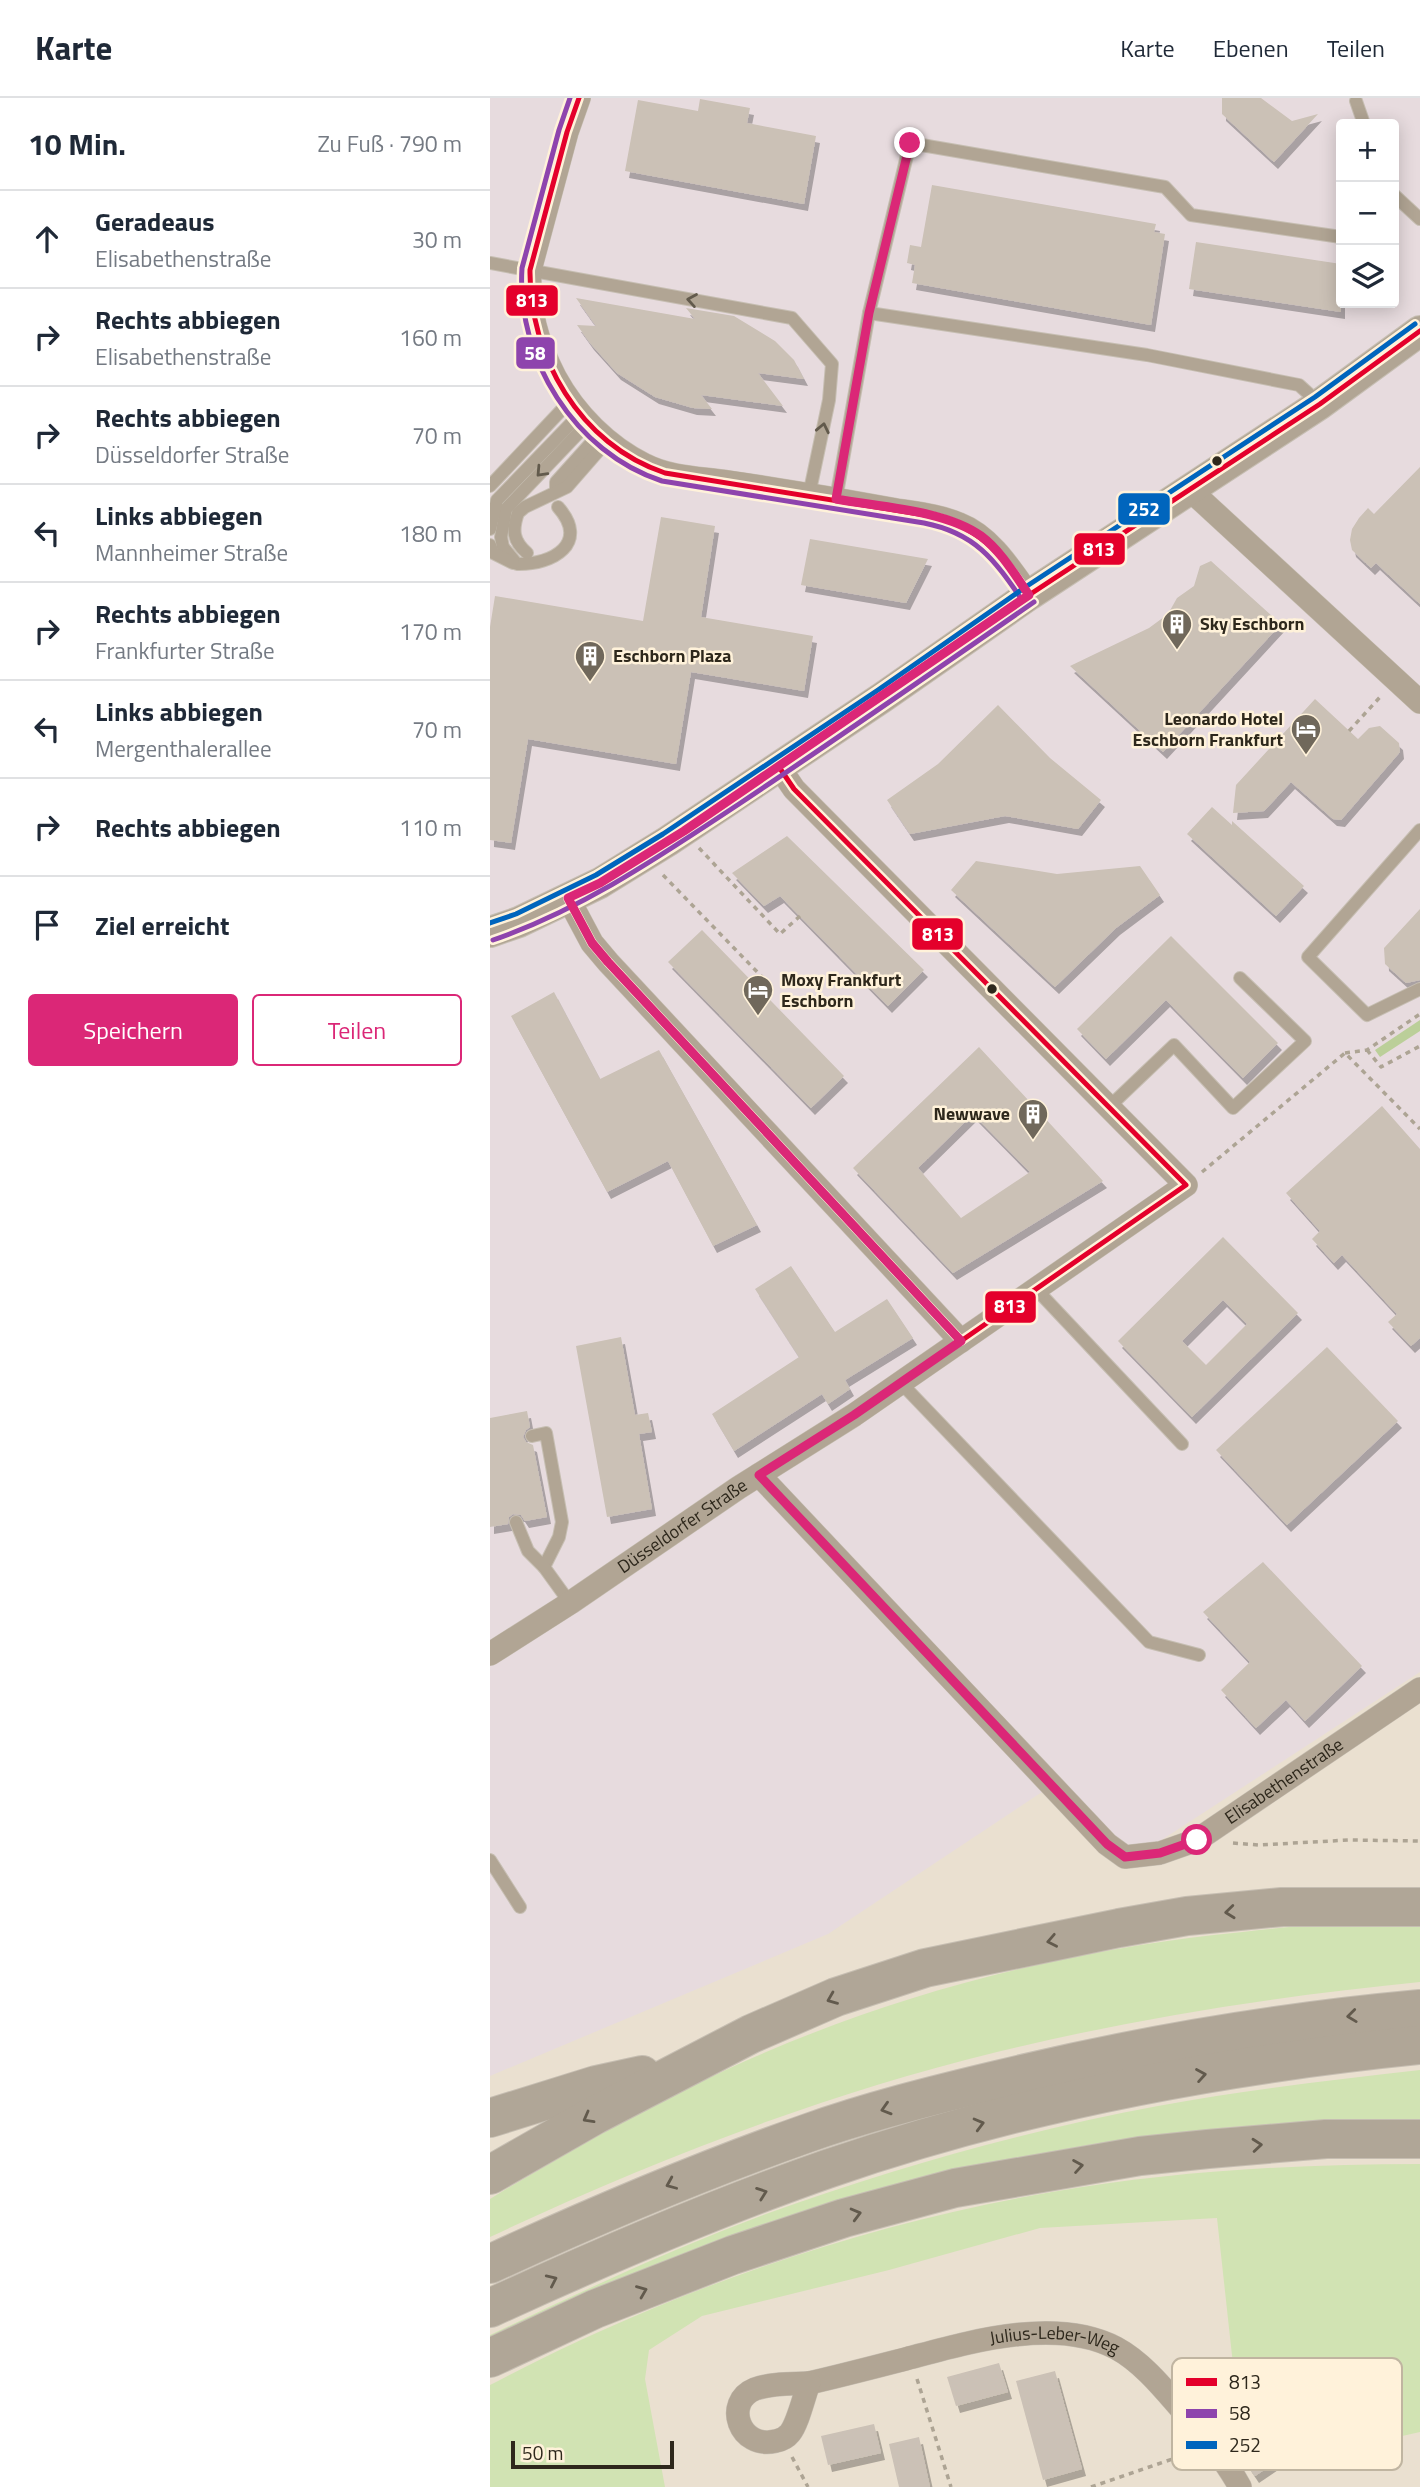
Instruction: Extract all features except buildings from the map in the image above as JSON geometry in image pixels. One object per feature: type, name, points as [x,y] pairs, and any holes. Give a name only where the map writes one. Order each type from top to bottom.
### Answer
[{"type":"highway","points":[[490,2175],[595,2115],[751,2034],[836,1997],[925,1968],[1187,1916],[1420,1890]]},
{"type":"highway","points":[[1282,1907],[1420,1907]]},
{"type":"highway","points":[[490,2264],[573,2225],[690,2176],[811,2132],[930,2096],[1154,2044],[1288,2024],[1420,2009]]},
{"type":"highway","points":[[490,2308],[705,2214],[829,2169],[941,2134],[1075,2099],[1159,2082],[1293,2059],[1420,2045]]},
{"type":"highway","points":[[490,2118],[596,2085],[692,2065]]},
{"type":"highway","points":[[490,2358],[595,2309],[733,2255],[844,2218],[955,2188],[1114,2160],[1195,2150],[1326,2139],[1420,2139]]},
{"type":"street","points":[[579,98],[567,132],[530,270],[529,292],[542,351],[589,422],[646,466],[681,476],[836,499],[927,515],[959,524],[983,537],[1029,595]]},
{"type":"street","points":[[490,932],[519,922],[600,883],[684,831],[1029,595],[1320,404],[1420,331]]},
{"type":"street","points":[[1189,489],[1420,702]]},
{"type":"street","points":[[779,768],[794,789],[1186,1185]]},
{"type":"street","points":[[490,912],[531,909],[563,901]]},
{"type":"street","points":[[563,901],[608,962],[961,1341]]},
{"type":"street","name":"Düsseldorfer Straße","points":[[490,1654],[759,1475],[815,1441],[1186,1185]]},
{"type":"street","name":"Elisabethenstraße","points":[[759,1475],[1107,1844],[1125,1857],[1160,1853],[1197,1840],[1420,1689]]},
{"type":"street","name":"Julius-Leber-Weg","points":[[783,2439],[768,2443],[747,2436],[740,2426],[738,2413],[740,2403],[746,2395],[754,2390],[775,2385],[809,2383],[959,2344],[1014,2334],[1071,2333],[1116,2348],[1172,2399]]},
{"type":"street","points":[[783,2439],[791,2432],[809,2383]]},
{"type":"street","name":"Julius-Leber-Weg","points":[[1228,2470],[1240,2487]]},
{"type":"lane","points":[[1356,101],[1362,119]]},
{"type":"lane","points":[[836,499],[869,313],[910,143],[1165,187],[1191,215],[1336,236]]},
{"type":"lane","points":[[1399,200],[1420,219]]},
{"type":"lane","points":[[490,263],[792,318],[832,364],[830,400],[808,495]]},
{"type":"lane","points":[[869,313],[1147,355],[1299,386],[1320,404]]},
{"type":"lane","points":[[490,486],[589,422]]},
{"type":"lane","points":[[527,553],[518,545],[514,536],[518,513],[567,487],[589,422]]},
{"type":"lane","points":[[490,529],[497,500],[589,422]]},
{"type":"lane","points":[[517,564],[503,548],[501,537],[506,509],[589,422]]},
{"type":"lane","points":[[490,545],[493,553],[517,564],[547,561],[560,552],[569,540],[569,528],[558,507]]},
{"type":"lane","points":[[1420,830],[1308,957],[1367,1015],[1420,989]]},
{"type":"lane","points":[[1110,1106],[1174,1045],[1233,1108],[1305,1041],[1240,978]]},
{"type":"lane","points":[[1036,1289],[1182,1444]]},
{"type":"lane","points":[[901,1383],[1149,1642],[1199,1656]]},
{"type":"lane","points":[[532,1436],[546,1433],[562,1522],[559,1537],[544,1567]]},
{"type":"lane","points":[[516,1522],[528,1551],[544,1567],[570,1602]]},
{"type":"lane","points":[[490,1860],[520,1907]]},
{"type":"path","points":[[1349,731],[1396,680]]},
{"type":"path","points":[[684,831],[780,934],[800,916]]},
{"type":"path","points":[[644,856],[766,981],[759,989]]},
{"type":"path","points":[[1186,1185],[1345,1054],[1367,1050],[1420,1014]]},
{"type":"path","points":[[1367,1050],[1381,1067],[1420,1046]]},
{"type":"path","points":[[1345,1054],[1420,1129]]},
{"type":"path","points":[[1197,1840],[1259,1845],[1349,1840],[1420,1841]]},
{"type":"path","points":[[910,2357],[951,2487]]},
{"type":"path","points":[[783,2439],[808,2487]]},
{"type":"path","points":[[1091,2487],[1172,2460]]},
{"type":"shaded area","points":[[490,98],[1420,98],[1420,1672],[1120,1867],[1045,1790],[828,1934],[490,2076]]},
{"type":"green space","points":[[1420,1020],[1420,1031],[1380,1057],[1375,1050]]},
{"type":"green space","points":[[1420,1924],[1420,1982],[1260,2001],[1154,2019],[1049,2040],[932,2069],[867,2088],[739,2132],[613,2182],[490,2237],[490,2199],[549,2164],[688,2088],[814,2032],[879,2009],[1011,1971],[1146,1944],[1302,1926]]},
{"type":"green space","points":[[1420,2070],[1420,2121],[1231,2127],[1093,2144],[959,2169],[490,2340],[490,2335],[696,2242],[766,2214],[911,2166],[1059,2127],[1158,2106],[1256,2090]]},
{"type":"green space","points":[[1420,2164],[1420,2432],[1402,2436],[1402,2358],[1232,2358],[1217,2218],[1040,2228],[889,2270],[702,2316],[649,2350],[645,2379],[665,2487],[490,2487],[490,2385],[625,2320],[694,2292],[834,2243],[979,2206],[1143,2179],[1328,2165]]},
{"type":"transit line","name":"58","points":[[570,98],[522,268],[523,302],[529,335],[541,368],[557,398],[578,425],[603,449],[631,468],[662,481],[942,527],[957,533],[982,550],[1022,600]]},
{"type":"transit line","name":"813","points":[[579,98],[567,132],[530,270],[532,302],[550,365],[565,393],[585,419],[608,442],[635,460],[665,473],[925,515],[960,526],[974,533],[997,553],[1029,595]]},
{"type":"transit line","name":"252","points":[[490,923],[516,914],[596,875],[663,834],[1024,588],[1315,397],[1415,324]]},
{"type":"transit line","name":"813","points":[[779,767],[1029,595],[1320,404],[1420,331]]},
{"type":"transit line","name":"58","points":[[493,940],[558,913],[650,862],[1034,602]]},
{"type":"transit line","name":"813","points":[[779,767],[794,789],[1186,1185],[961,1341],[608,962],[592,943],[568,898],[650,853],[779,767]]},
{"type":"place","name":"Sky Eschborn","points":[[1177,651]]},
{"type":"place","name":"Eschborn Plaza","points":[[590,683]]},
{"type":"place","name":"Leonardo Hotel Eschborn Frankfurt","points":[[1306,756]]},
{"type":"place","name":"Moxy Frankfurt Eschborn","points":[[758,1017]]},
{"type":"place","name":"Newwave","points":[[1033,1141]]},
{"type":"route","points":[[910,143],[869,313],[836,499],[927,515],[959,524],[983,537],[1029,595],[684,831],[623,870],[568,898],[592,943],[608,962],[961,1341],[815,1441],[759,1475],[1107,1844],[1125,1857],[1160,1853],[1197,1840]]}]
